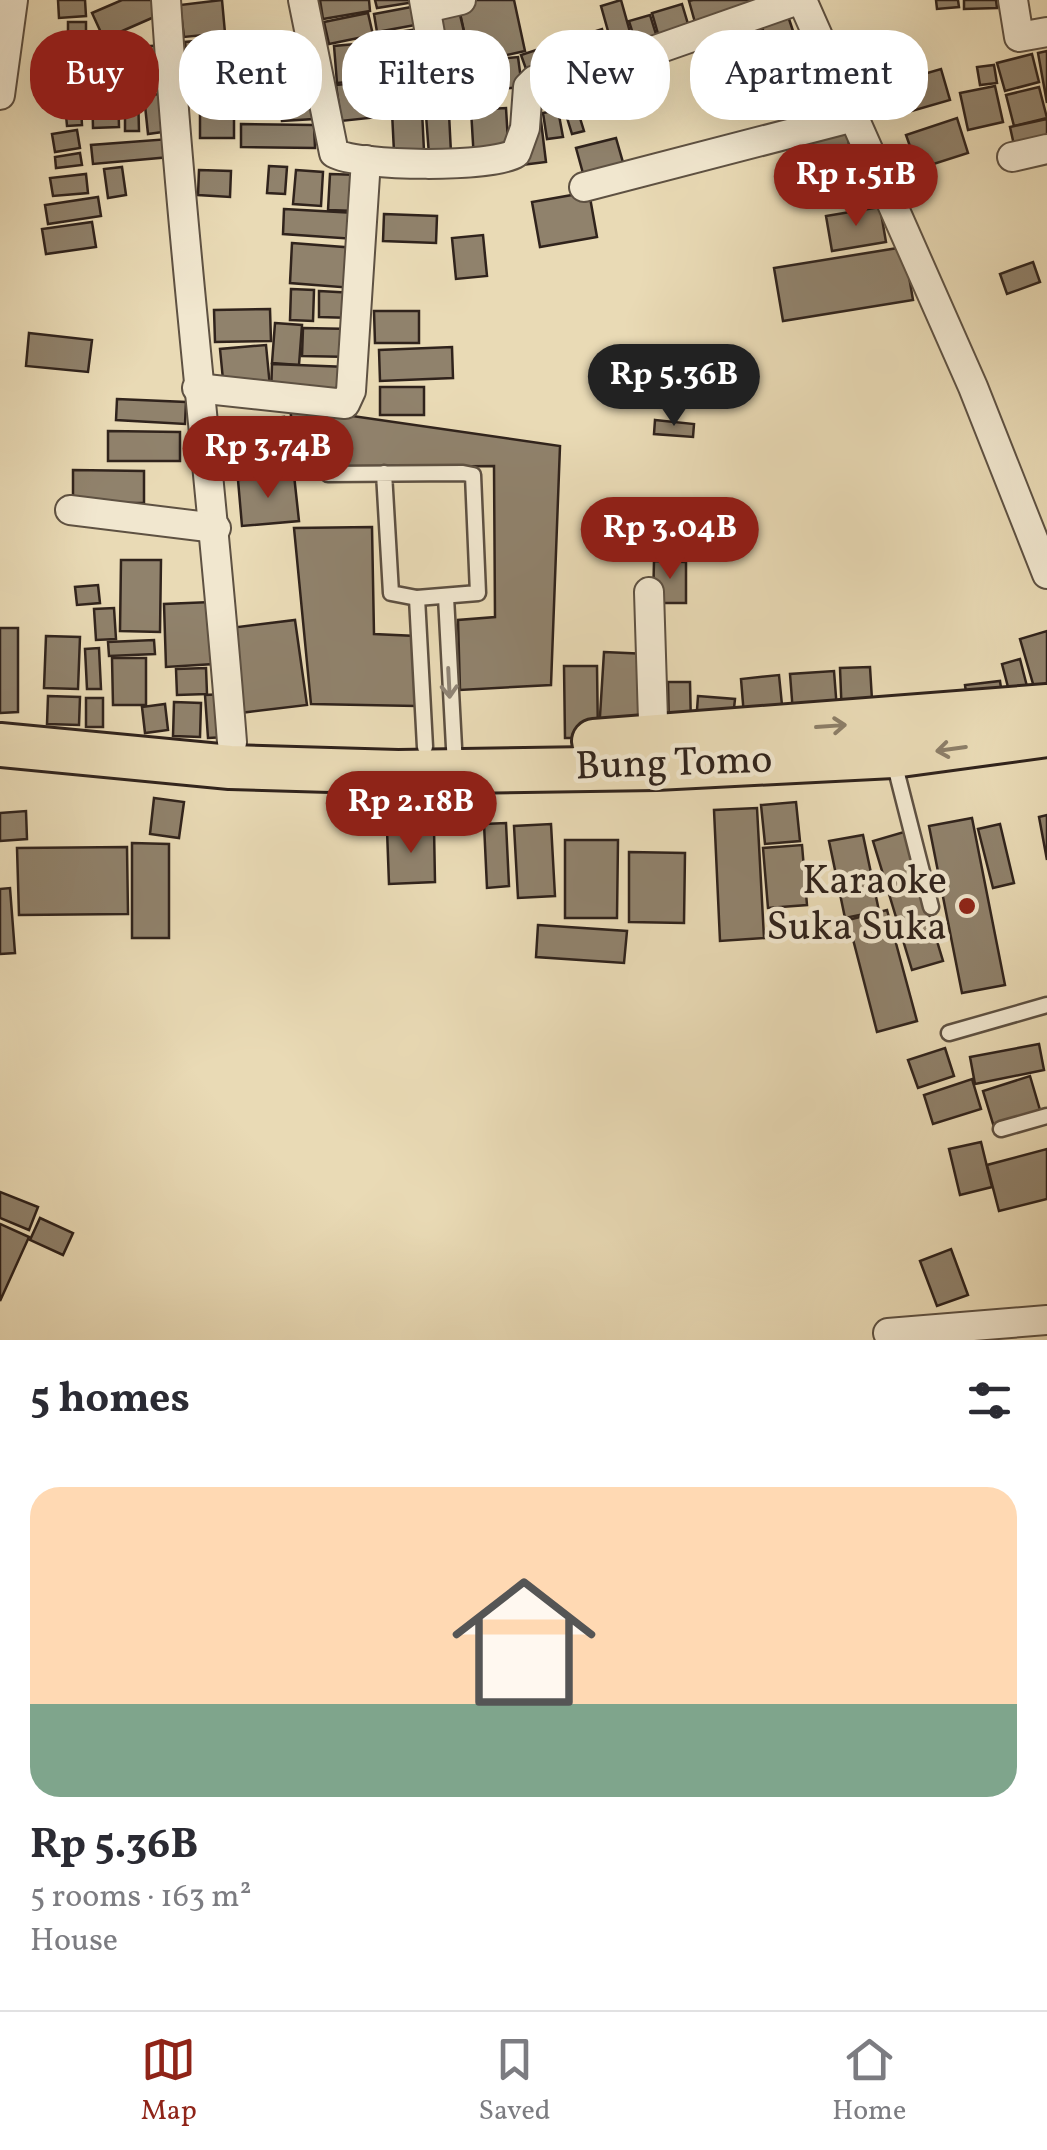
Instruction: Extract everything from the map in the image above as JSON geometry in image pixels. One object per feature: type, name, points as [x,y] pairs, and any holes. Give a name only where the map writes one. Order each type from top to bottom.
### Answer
[{"type":"main road","name":"Bung Tomo","points":[[655,753],[1047,706]]},
{"type":"main road","name":"Bung Tomo","points":[[0,722],[426,757]]},
{"type":"main road","name":"Bung Tomo","points":[[0,745],[230,767],[426,757],[655,753],[892,756],[1047,735]]},
{"type":"street","points":[[0,96],[13,0]]},
{"type":"street","points":[[166,0],[197,388],[216,528],[232,742]]},
{"type":"street","points":[[303,0],[328,143],[343,158],[366,160],[495,162],[512,156],[525,128],[528,87],[535,80],[638,56],[800,0],[814,30]]},
{"type":"street","points":[[430,30],[425,4],[461,0]]},
{"type":"street","points":[[1013,0],[1033,34]]},
{"type":"street","points":[[584,187],[842,120]]},
{"type":"street","points":[[855,120],[972,387],[1047,574]]},
{"type":"street","points":[[1012,156],[1047,149]]},
{"type":"street","points":[[197,388],[346,404],[351,392],[366,160]]},
{"type":"street","points":[[70,510],[216,528]]},
{"type":"street","points":[[650,592],[655,753]]},
{"type":"street","points":[[888,1333],[1047,1320]]},
{"type":"lane","points":[[328,474],[384,473],[473,475],[478,592],[417,598],[392,592],[384,473]]},
{"type":"lane","points":[[426,757],[446,597]]},
{"type":"lane","points":[[417,598],[426,757]]},
{"type":"lane","points":[[892,756],[931,907]]},
{"type":"lane","points":[[949,1033],[1047,1005]]},
{"type":"lane","points":[[1001,1129],[1047,1116]]},
{"type":"building","points":[[58,0],[85,0],[86,16],[59,18]]},
{"type":"building","points":[[122,0],[155,0],[161,14],[125,30],[100,30],[92,13]]},
{"type":"building","points":[[222,0],[225,30],[183,30],[180,5]]},
{"type":"building","points":[[320,0],[369,0],[370,11],[323,19]]},
{"type":"building","points":[[375,0],[421,0],[421,1],[377,8]]},
{"type":"building","points":[[514,0],[525,51],[510,54],[510,30],[464,30],[458,4]]},
{"type":"building","points":[[621,0],[629,30],[608,30],[601,6]]},
{"type":"building","points":[[756,0],[696,26],[689,1]]},
{"type":"building","points":[[936,0],[958,0],[959,7],[937,9]]},
{"type":"building","points":[[964,0],[996,0],[997,8],[964,9]]},
{"type":"building","points":[[682,4],[690,34],[670,41],[670,30],[657,30],[652,13]]},
{"type":"building","points":[[422,5],[426,23],[377,30],[374,14]]},
{"type":"building","points":[[458,6],[464,30],[433,30],[429,12]]},
{"type":"building","points":[[368,13],[372,30],[342,30],[342,41],[329,44],[324,22]]},
{"type":"building","points":[[787,13],[793,30],[763,30],[760,21]]},
{"type":"building","points":[[650,15],[655,30],[632,30],[629,21]]},
{"type":"building","points":[[758,21],[761,30],[732,30]]},
{"type":"building","points":[[68,22],[86,22],[86,30],[68,30]]},
{"type":"building","points":[[159,45],[164,45],[166,61],[159,62]]},
{"type":"building","points":[[342,45],[342,83],[337,83],[334,46]]},
{"type":"building","points":[[1047,51],[1047,103],[1038,53]]},
{"type":"building","points":[[530,52],[530,80],[521,55]]},
{"type":"building","points":[[1032,54],[1039,82],[1005,91],[997,63]]},
{"type":"building","points":[[518,57],[522,87],[510,88],[510,58]]},
{"type":"building","points":[[994,65],[997,83],[980,85],[977,67]]},
{"type":"building","points":[[159,67],[164,67],[165,89],[159,89]]},
{"type":"building","points":[[941,69],[950,100],[928,106],[928,73]]},
{"type":"building","points":[[342,84],[342,120],[350,120],[341,121],[336,85]]},
{"type":"building","points":[[995,86],[1003,122],[968,130],[960,93]]},
{"type":"building","points":[[1039,87],[1047,118],[1014,126],[1006,95]]},
{"type":"building","points":[[167,93],[170,131],[148,134],[147,120],[159,120],[159,94]]},
{"type":"building","points":[[530,114],[530,120],[541,120],[546,162],[521,165],[515,116]]},
{"type":"building","points":[[957,118],[968,153],[918,169],[906,135]]},
{"type":"building","points":[[1047,119],[1047,148],[1016,154],[1010,127]]},
{"type":"building","points":[[66,120],[82,120],[82,125],[67,126]]},
{"type":"building","points":[[93,120],[119,120],[119,127],[93,128]]},
{"type":"building","points":[[125,120],[139,120],[139,131],[125,131]]},
{"type":"building","points":[[200,120],[234,120],[234,138],[200,138]]},
{"type":"building","points":[[392,120],[422,120],[424,151],[394,152]]},
{"type":"building","points":[[426,120],[449,120],[451,153],[429,155]]},
{"type":"building","points":[[472,120],[507,120],[509,158],[474,160]]},
{"type":"building","points":[[544,120],[560,120],[563,137],[547,139]]},
{"type":"building","points":[[568,120],[581,120],[584,131],[572,134]]},
{"type":"building","points":[[783,120],[817,120],[818,123],[787,133]]},
{"type":"building","points":[[241,124],[314,125],[315,148],[241,147]]},
{"type":"building","points":[[847,128],[851,160],[804,165],[801,132]]},
{"type":"building","points":[[77,130],[80,148],[55,152],[52,134]]},
{"type":"building","points":[[616,138],[624,166],[584,177],[576,148]]},
{"type":"building","points":[[169,139],[170,157],[93,164],[91,145]]},
{"type":"building","points":[[80,153],[82,165],[56,168],[55,157]]},
{"type":"building","points":[[269,166],[287,167],[285,194],[267,193]]},
{"type":"building","points":[[122,167],[126,195],[108,198],[104,169]]},
{"type":"building","points":[[199,170],[231,171],[230,197],[198,195]]},
{"type":"building","points":[[296,170],[323,172],[321,206],[293,204]]},
{"type":"building","points":[[86,174],[88,193],[53,196],[50,178]]},
{"type":"building","points":[[330,174],[360,175],[357,211],[328,210]]},
{"type":"building","points":[[589,192],[597,237],[540,247],[532,202]]},
{"type":"building","points":[[98,197],[101,216],[48,224],[45,205]]},
{"type":"building","points":[[880,207],[886,242],[832,251],[826,216]]},
{"type":"building","points":[[284,209],[356,213],[355,239],[283,234]]},
{"type":"building","points":[[384,214],[437,216],[436,243],[383,241]]},
{"type":"building","points":[[92,222],[96,247],[46,254],[42,229]]},
{"type":"building","points":[[483,235],[487,276],[456,279],[452,238]]},
{"type":"building","points":[[292,243],[356,248],[353,288],[290,283]]},
{"type":"building","points":[[904,247],[913,300],[783,321],[774,268]]},
{"type":"building","points":[[1033,262],[1040,282],[1007,294],[1000,274]]},
{"type":"building","points":[[291,289],[314,290],[313,321],[290,320]]},
{"type":"building","points":[[319,291],[355,293],[354,318],[319,317]]},
{"type":"building","points":[[270,309],[271,341],[215,342],[214,310]]},
{"type":"building","points":[[374,311],[419,311],[419,343],[375,343]]},
{"type":"building","points":[[275,323],[302,325],[299,365],[272,363]]},
{"type":"building","points":[[303,328],[353,329],[352,357],[302,356]]},
{"type":"building","points":[[29,333],[92,340],[88,372],[26,366]]},
{"type":"building","points":[[266,345],[270,387],[224,390],[220,349]]},
{"type":"building","points":[[452,347],[453,378],[380,381],[379,350]]},
{"type":"building","points":[[272,364],[347,367],[347,398],[271,395]]},
{"type":"building","points":[[380,387],[424,387],[424,415],[380,415]]},
{"type":"building","points":[[117,399],[186,402],[185,424],[116,420]]},
{"type":"building","points":[[290,407],[560,446],[551,685],[460,690],[458,620],[495,617],[494,466],[297,468]]},
{"type":"building","points":[[284,417],[290,470],[237,475],[231,423]]},
{"type":"building","points":[[655,420],[694,424],[693,437],[654,434]]},
{"type":"building","points":[[108,431],[180,432],[180,461],[108,461]]},
{"type":"building","points":[[73,470],[144,471],[144,503],[73,503]]},
{"type":"building","points":[[294,475],[299,521],[242,526],[238,480]]},
{"type":"building","points":[[372,527],[374,634],[416,636],[416,706],[311,704],[294,528]]},
{"type":"building","points":[[121,560],[161,560],[160,632],[120,631]]},
{"type":"building","points":[[654,561],[686,562],[686,603],[653,603]]},
{"type":"building","points":[[98,585],[100,603],[77,605],[75,587]]},
{"type":"building","points":[[211,602],[214,664],[166,667],[164,604]]},
{"type":"building","points":[[114,608],[116,639],[96,640],[94,609]]},
{"type":"building","points":[[295,620],[307,705],[240,713],[230,628]]},
{"type":"building","points":[[0,628],[18,628],[18,712],[0,713]]},
{"type":"building","points":[[1047,631],[1047,699],[1038,701],[1020,639]]},
{"type":"building","points":[[46,636],[80,637],[78,689],[44,688]]},
{"type":"building","points":[[154,640],[155,654],[109,656],[108,642]]},
{"type":"building","points":[[99,648],[101,689],[87,689],[85,649]]},
{"type":"building","points":[[604,652],[648,654],[644,734],[599,732]]},
{"type":"building","points":[[112,658],[146,658],[146,705],[113,705]]},
{"type":"building","points":[[1020,659],[1031,702],[1013,706],[1002,664]]},
{"type":"building","points":[[564,666],[597,666],[598,738],[565,738]]},
{"type":"building","points":[[870,667],[873,716],[842,718],[840,668]]},
{"type":"building","points":[[206,668],[207,694],[177,695],[176,669]]},
{"type":"building","points":[[834,671],[838,723],[794,726],[790,674]]},
{"type":"building","points":[[779,675],[784,725],[745,728],[741,679]]},
{"type":"building","points":[[1000,681],[1004,709],[969,714],[965,685]]},
{"type":"building","points":[[668,682],[690,682],[691,726],[669,727]]},
{"type":"building","points":[[224,694],[227,737],[208,738],[205,695]]},
{"type":"building","points":[[48,696],[80,697],[79,725],[47,724]]},
{"type":"building","points":[[698,696],[735,699],[732,727],[696,724]]},
{"type":"building","points":[[86,698],[103,698],[103,727],[86,727]]},
{"type":"building","points":[[174,702],[201,703],[200,737],[173,736]]},
{"type":"building","points":[[165,704],[168,730],[145,733],[142,707]]},
{"type":"building","points":[[154,798],[184,802],[179,838],[150,834]]},
{"type":"building","points":[[796,802],[800,841],[765,844],[761,805]]},
{"type":"building","points":[[757,808],[764,938],[720,941],[714,810]]},
{"type":"building","points":[[26,811],[27,839],[0,841],[0,813]]},
{"type":"building","points":[[1047,815],[1047,860],[1039,817]]},
{"type":"building","name":"Karaoke Suka Suka","points":[[972,818],[1005,985],[962,993],[929,826]]},
{"type":"building","points":[[506,823],[509,886],[487,888],[484,824]]},
{"type":"building","points":[[551,824],[555,896],[518,898],[514,826]]},
{"type":"building","points":[[1000,824],[1014,883],[993,888],[978,829]]},
{"type":"building","points":[[434,828],[435,882],[389,884],[387,830]]},
{"type":"building","points":[[904,832],[943,961],[912,970],[873,841]]},
{"type":"building","points":[[863,835],[879,911],[845,918],[829,841]]},
{"type":"building","points":[[565,840],[618,840],[617,918],[565,918]]},
{"type":"building","points":[[132,843],[169,844],[169,938],[132,938]]},
{"type":"building","points":[[802,845],[807,905],[768,908],[763,848]]},
{"type":"building","points":[[127,847],[128,914],[19,915],[17,848]]},
{"type":"building","points":[[629,852],[685,853],[684,923],[629,922]]},
{"type":"building","points":[[10,888],[15,953],[0,954],[0,889]]},
{"type":"building","points":[[887,910],[917,1021],[877,1032],[848,920]]},
{"type":"building","points":[[538,925],[627,931],[624,963],[536,957]]},
{"type":"building","points":[[1039,1044],[1044,1070],[975,1084],[970,1057]]},
{"type":"building","points":[[945,1048],[954,1076],[918,1088],[908,1060]]},
{"type":"building","points":[[1030,1076],[1040,1110],[994,1127],[983,1091]]},
{"type":"building","points":[[972,1079],[981,1109],[933,1124],[924,1095]]},
{"type":"building","points":[[981,1142],[992,1187],[960,1195],[949,1149]]},
{"type":"building","points":[[1047,1149],[1047,1199],[999,1211],[987,1165]]},
{"type":"building","points":[[0,1192],[38,1207],[29,1230],[0,1218]]},
{"type":"building","points":[[40,1218],[73,1233],[63,1255],[30,1240]]},
{"type":"building","points":[[0,1224],[29,1237],[0,1301]]},
{"type":"building","points":[[951,1249],[968,1295],[937,1306],[920,1261]]},
{"type":"place","name":"Karaoke Suka Suka","points":[[967,906]]}]
